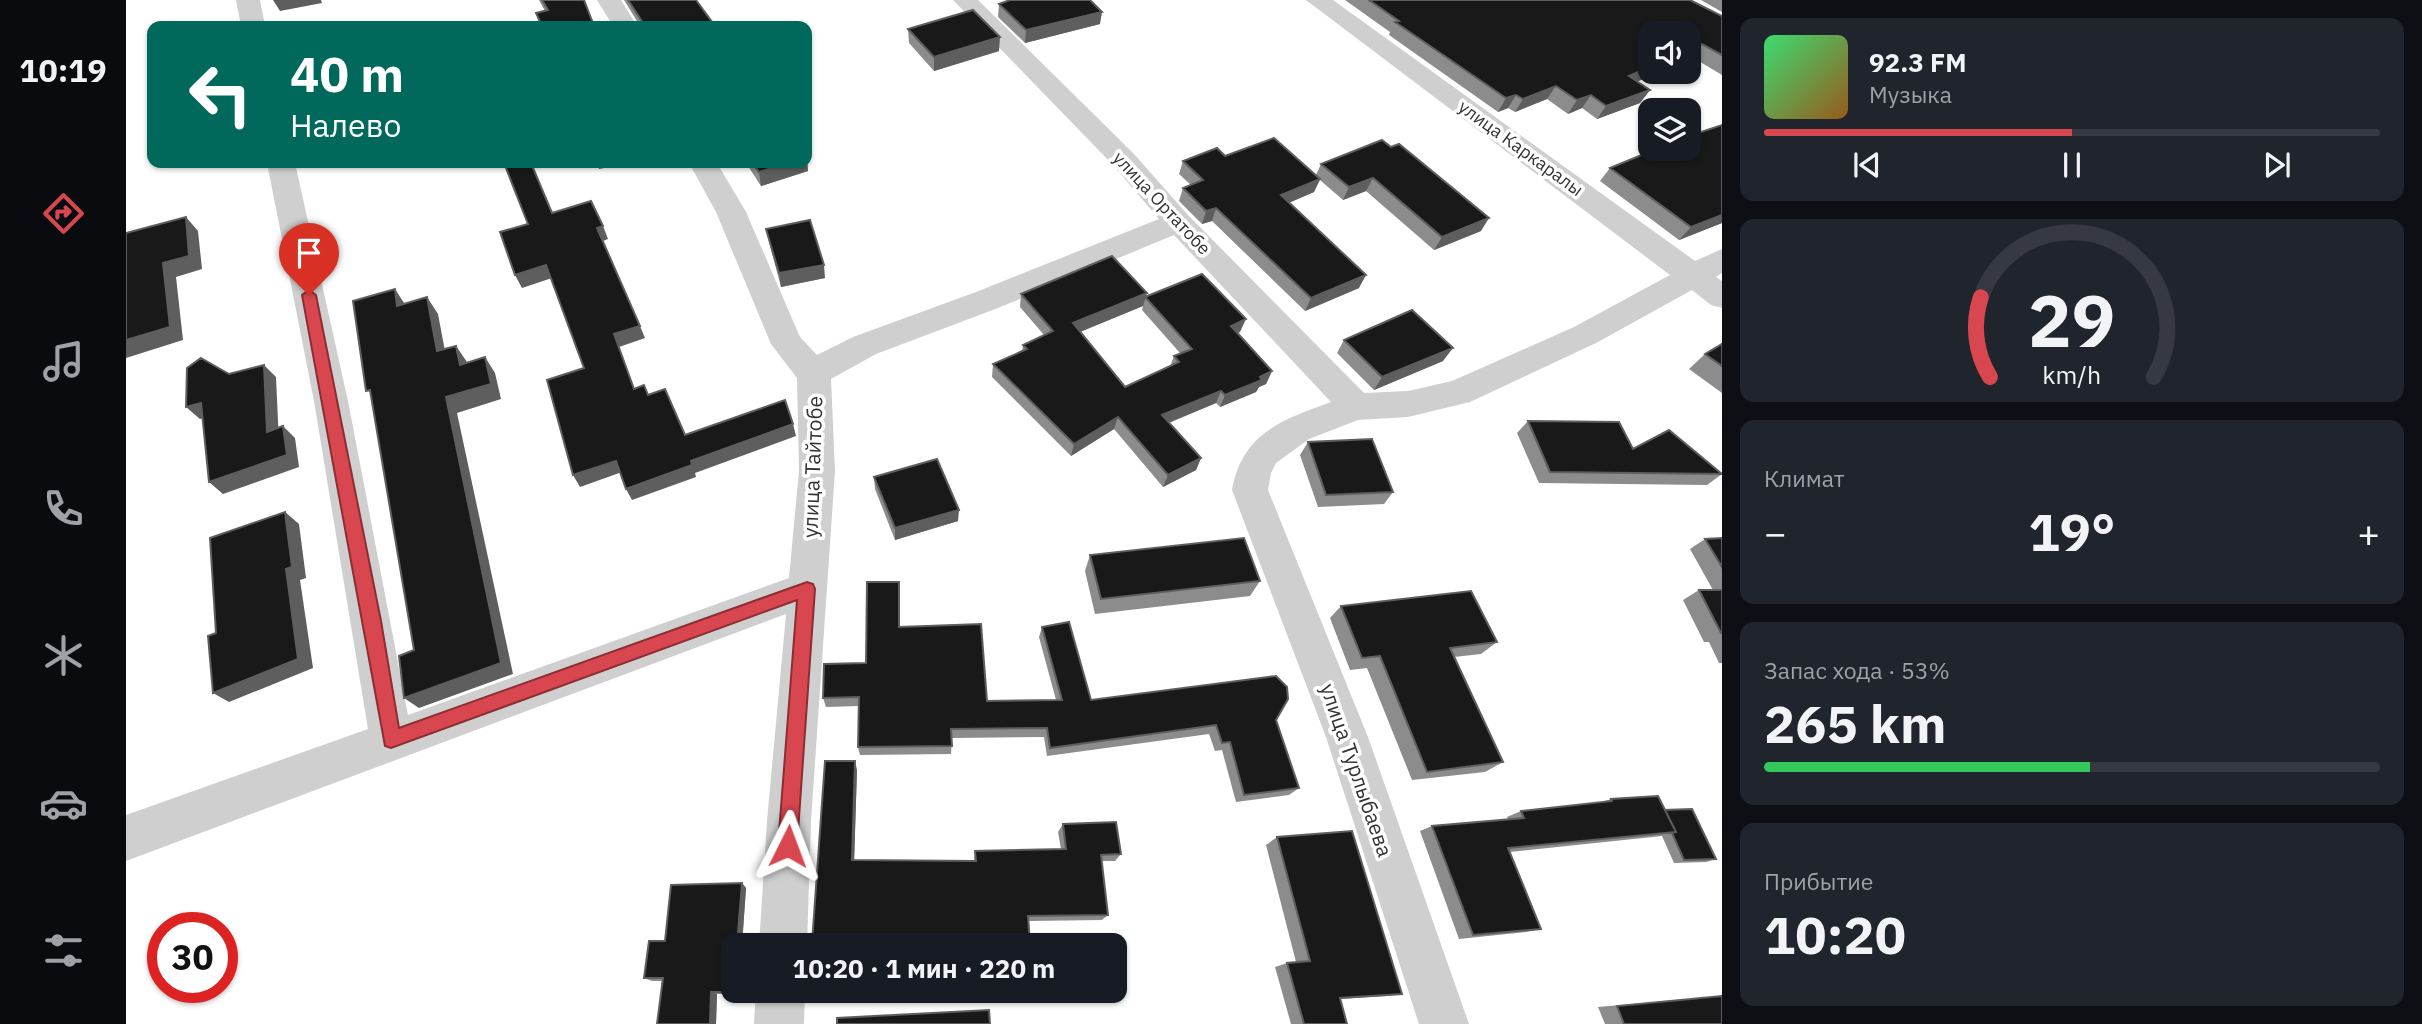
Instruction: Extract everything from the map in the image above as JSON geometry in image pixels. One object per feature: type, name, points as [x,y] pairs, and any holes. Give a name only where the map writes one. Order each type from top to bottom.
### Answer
[{"type":"street","points":[[248,0],[252,21]]},
{"type":"street","points":[[609,0],[622,21]]},
{"type":"street","name":"улица Ортатобе","points":[[965,0],[1124,160],[1178,222],[1356,407]]},
{"type":"street","name":"улица Каркаралы","points":[[1318,0],[1722,297]]},
{"type":"street","points":[[282,168],[331,401],[391,739]]},
{"type":"street","name":"улица Тайтобе","points":[[706,168],[732,212],[788,344],[814,374],[817,471],[789,821],[784,933]]},
{"type":"street","points":[[814,374],[829,363],[862,348],[1037,282],[1178,222]]},
{"type":"street","name":"улица Турлыбаева","points":[[1444,1024],[1347,737],[1250,490],[1253,471],[1264,453],[1297,429],[1356,407],[1408,404],[1458,393],[1585,335],[1722,260]]},
{"type":"street","points":[[126,838],[807,589]]},
{"type":"street","points":[[779,1024],[780,1003]]},
{"type":"building","points":[[542,0],[584,0],[592,21],[540,21],[536,13],[548,10]]},
{"type":"building","points":[[628,0],[696,0],[711,21],[642,21]]},
{"type":"building","points":[[1010,0],[1090,0],[1102,12],[1026,30],[999,4]]},
{"type":"building","points":[[1369,0],[1690,0],[1722,16],[1722,55],[1701,44],[1701,21],[1638,21],[1638,72],[1629,76],[1650,90],[1606,106],[1591,95],[1577,100],[1556,86],[1523,99],[1516,95],[1506,98],[1395,22],[1399,21]]},
{"type":"building","points":[[973,10],[1000,37],[934,57],[908,29]]},
{"type":"building","points":[[1722,125],[1722,215],[1691,227],[1610,168],[1638,156],[1638,161],[1701,161],[1701,132]]},
{"type":"building","points":[[1274,138],[1320,179],[1281,195],[1366,275],[1311,298],[1216,208],[1206,211],[1183,188],[1203,180],[1183,161],[1217,148],[1225,156]]},
{"type":"building","points":[[1382,140],[1391,147],[1399,144],[1489,218],[1442,237],[1373,178],[1349,187],[1321,164]]},
{"type":"building","points":[[506,168],[533,168],[552,213],[591,201],[603,226],[597,228],[640,326],[614,334],[634,389],[644,385],[648,395],[665,389],[685,435],[785,400],[793,424],[691,461],[692,465],[626,489],[616,461],[573,475],[547,380],[584,368],[546,265],[515,275],[500,232],[528,224]]},
{"type":"building","points":[[756,168],[772,168],[759,172]]},
{"type":"building","points":[[186,217],[189,256],[163,263],[170,327],[126,340],[126,233]]},
{"type":"building","points":[[810,220],[824,265],[779,273],[766,229]]},
{"type":"building","points":[[1112,256],[1147,293],[1073,323],[1125,387],[1179,362],[1174,356],[1192,349],[1145,297],[1202,274],[1246,319],[1231,326],[1272,371],[1260,377],[1262,380],[1225,395],[1221,391],[1162,415],[1201,458],[1168,475],[1118,417],[1074,444],[993,364],[1027,349],[1023,345],[1053,331],[1021,294]]},
{"type":"building","points":[[395,289],[397,306],[427,297],[437,351],[456,346],[460,365],[485,357],[491,384],[446,397],[501,663],[404,698],[399,656],[414,650],[370,390],[366,391],[353,301]]},
{"type":"building","points":[[1412,310],[1453,348],[1382,377],[1344,340]]},
{"type":"building","points":[[1722,344],[1722,366],[1705,354]]},
{"type":"building","points":[[201,358],[229,374],[264,365],[267,432],[283,426],[287,455],[209,482],[201,403],[186,407],[187,368]]},
{"type":"building","points":[[1528,421],[1619,422],[1633,449],[1669,430],[1722,474],[1550,472]]},
{"type":"building","points":[[1372,439],[1393,492],[1326,495],[1308,442]]},
{"type":"building","points":[[937,459],[959,510],[895,528],[874,477]]},
{"type":"building","points":[[285,512],[292,567],[286,569],[298,659],[213,693],[208,636],[216,633],[210,538]]},
{"type":"building","points":[[1244,538],[1260,581],[1101,599],[1090,555]]},
{"type":"building","points":[[1722,538],[1722,567],[1705,539]]},
{"type":"building","points":[[867,582],[899,582],[899,627],[981,624],[987,701],[1062,700],[1042,627],[1069,622],[1091,700],[1276,676],[1287,687],[1288,699],[1276,720],[1299,788],[1244,795],[1230,742],[1222,743],[1216,725],[1050,748],[1047,728],[951,729],[952,746],[858,747],[859,697],[823,698],[824,664],[866,663]]},
{"type":"building","points":[[1699,590],[1722,590],[1722,633],[1721,633]]},
{"type":"building","points":[[1471,591],[1497,642],[1450,648],[1503,762],[1427,772],[1380,656],[1362,658],[1341,606]]},
{"type":"building","points":[[825,761],[855,761],[852,860],[976,861],[975,851],[1066,849],[1063,824],[1116,822],[1121,854],[1101,855],[1108,915],[1028,916],[1029,933],[813,933]]},
{"type":"building","points":[[1658,796],[1676,832],[1508,848],[1541,929],[1473,935],[1432,826],[1524,818],[1521,811],[1612,801],[1611,799]]},
{"type":"building","points":[[1692,809],[1716,859],[1684,860],[1672,833],[1676,832],[1665,810]]},
{"type":"building","points":[[1352,831],[1402,994],[1340,998],[1347,1024],[1304,1024],[1287,963],[1310,961],[1277,837]]},
{"type":"building","points":[[742,883],[738,933],[721,933],[721,992],[711,992],[710,1024],[657,1024],[663,978],[644,978],[649,941],[665,941],[671,885]]},
{"type":"building","points":[[1722,996],[1722,1024],[1624,1024],[1617,1006]]},
{"type":"building","points":[[989,1010],[990,1024],[837,1024],[837,1018]]},
{"type":"route","points":[[309,295],[372,621],[391,739],[807,589],[788,846]]}]
